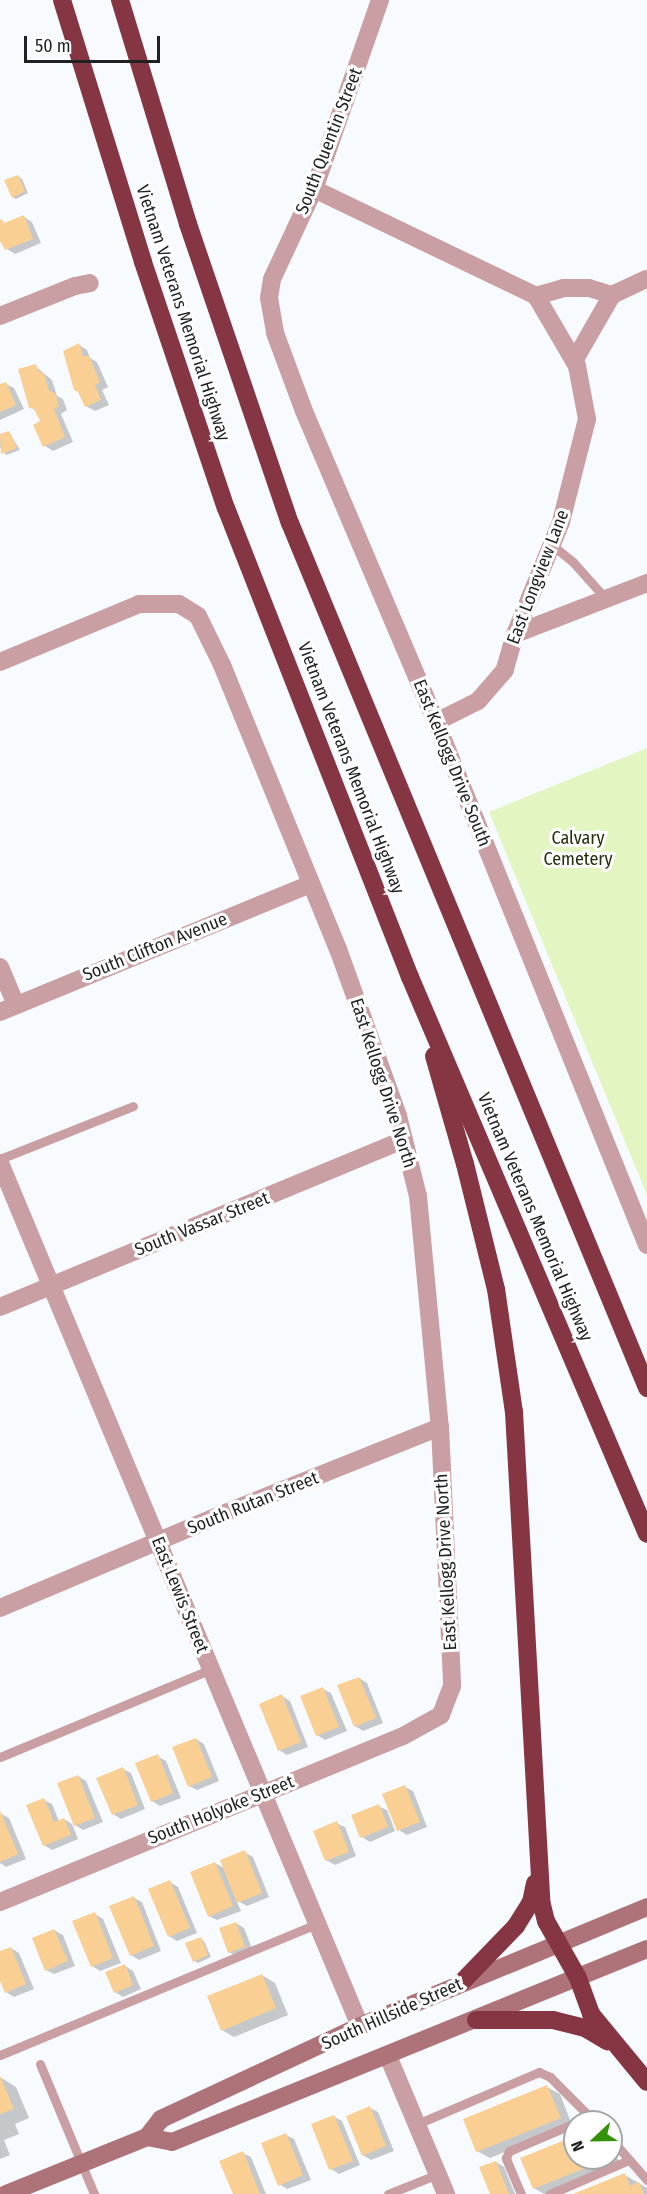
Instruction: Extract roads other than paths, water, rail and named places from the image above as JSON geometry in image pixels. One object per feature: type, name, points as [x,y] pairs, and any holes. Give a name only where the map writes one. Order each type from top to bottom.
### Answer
[{"type":"highway","name":"Vietnam Veterans Memorial Highway","points":[[62,0],[143,262],[226,508],[410,976],[647,1534]]},
{"type":"highway","name":"Vietnam Veterans Memorial Highway","points":[[120,0],[188,224],[290,523],[647,1388]]},
{"type":"highway","points":[[410,976],[465,1164],[498,1301],[513,1412],[538,1869],[546,1921],[578,1978],[591,2014],[647,2082]]},
{"type":"highway","points":[[461,1983],[516,1926],[531,1902],[538,1869]]},
{"type":"highway","points":[[476,2020],[553,2020],[585,2028],[616,2047]]},
{"type":"main road","name":"South Hillside Street","points":[[6,2194],[147,2137],[161,2119],[360,2026],[647,1907]]},
{"type":"main road","name":"South Hillside Street","points":[[147,2137],[172,2142],[647,1949]]},
{"type":"street","name":"South Quentin Street","points":[[272,279],[314,189],[380,0]]},
{"type":"street","points":[[314,189],[536,296],[564,288],[589,288],[612,295]]},
{"type":"street","name":"East Kellogg Drive South","points":[[272,279],[269,298],[275,333],[283,358],[435,722],[647,1245]]},
{"type":"street","points":[[574,361],[612,295],[647,279]]},
{"type":"street","points":[[0,316],[75,286],[90,283]]},
{"type":"street","name":"East Longview Lane","points":[[435,722],[478,701],[505,670],[515,634],[561,522],[587,419],[574,361],[536,296]]},
{"type":"street","points":[[515,634],[647,583]]},
{"type":"street","name":"East Kellogg Drive North","points":[[0,662],[139,604],[179,604],[198,616],[212,645],[346,971],[404,1140],[418,1196],[440,1427],[452,1686],[441,1715]]},
{"type":"street","name":"South Clifton Avenue","points":[[8,1008],[311,884]]},
{"type":"street","points":[[0,967],[8,1008]]},
{"type":"street","name":"South Vassar Street","points":[[0,1307],[404,1140]]},
{"type":"street","name":"East Lewis Street","points":[[0,1161],[360,2026]]},
{"type":"street","name":"South Rutan Street","points":[[0,1608],[440,1427]]},
{"type":"street","name":"South Holyoke Street","points":[[0,1902],[403,1736],[441,1715]]},
{"type":"street","points":[[388,2056],[446,2194]]},
{"type":"lane","points":[[552,544],[573,562],[606,599]]},
{"type":"lane","points":[[0,1161],[134,1106]]},
{"type":"lane","points":[[0,1757],[211,1669]]},
{"type":"lane","points":[[0,2055],[316,1924]]},
{"type":"lane","points":[[40,2064],[94,2194]]},
{"type":"lane","points":[[417,2124],[539,2072],[550,2077],[582,2110]]},
{"type":"lane","points":[[521,2194],[506,2158],[509,2151],[563,2128]]},
{"type":"lane","points":[[623,2153],[647,2180]]},
{"type":"lane","points":[[550,2194],[629,2160]]},
{"type":"lane","points":[[388,2194],[438,2174]]},
{"type":"park label","name":"Calvary Cemetery","points":[[578,849]]}]
